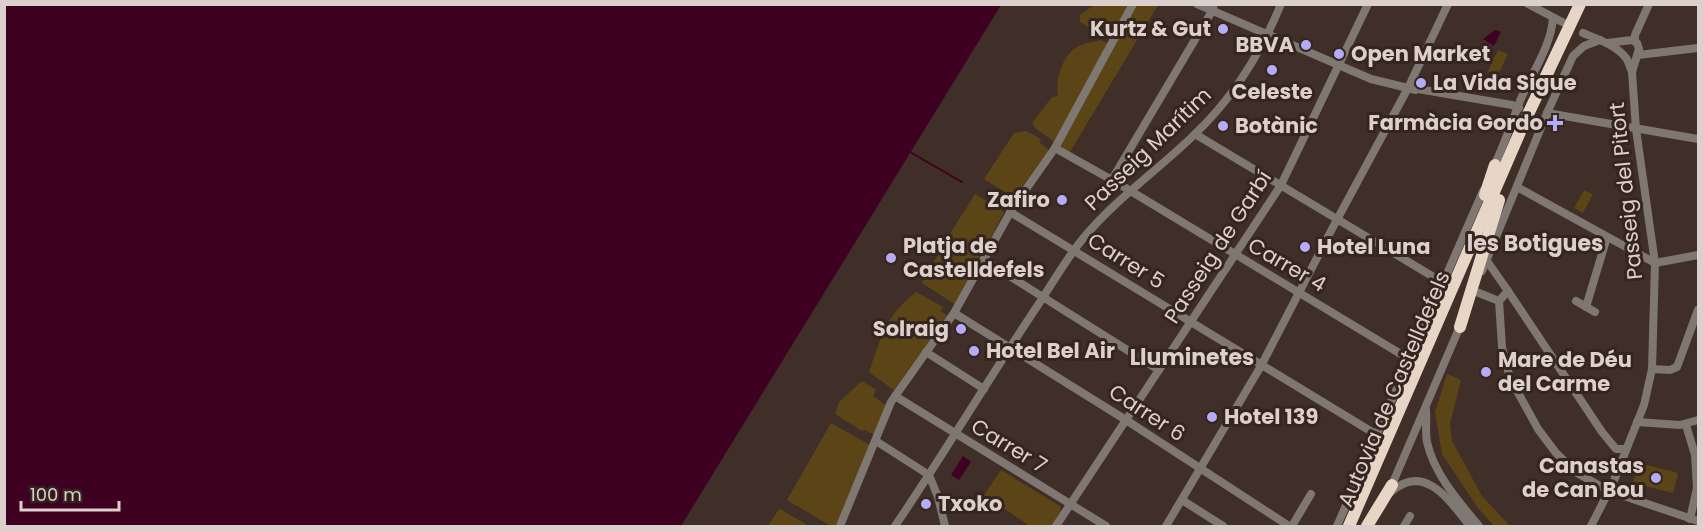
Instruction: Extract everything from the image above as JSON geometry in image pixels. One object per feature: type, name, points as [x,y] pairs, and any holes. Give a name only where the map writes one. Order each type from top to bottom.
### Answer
[{"type":"highway","name":"Autovia de Castelldefels","points":[[1349,526],[1523,125],[1580,4]]},
{"type":"highway","name":"Autovia de Castelldefels","points":[[1356,526],[1532,121],[1587,4]]},
{"type":"highway","points":[[1455,280],[1495,165]]},
{"type":"highway","points":[[1460,327],[1500,196]]},
{"type":"highway","points":[[1367,526],[1390,490]]},
{"type":"street","points":[[840,526],[891,402],[954,313],[1010,212],[1055,148],[1133,4]]},
{"type":"street","points":[[1197,4],[1213,8],[1269,36],[1371,79],[1410,89],[1519,108]]},
{"type":"street","name":"Passeig Marítim","points":[[895,526],[1075,250],[1090,230],[1195,134],[1229,95],[1269,36],[1281,4]]},
{"type":"street","name":"Passeig de Garbí","points":[[1056,526],[1281,185],[1368,4]]},
{"type":"street","points":[[1166,526],[1261,366],[1337,219],[1410,89],[1448,4]]},
{"type":"street","points":[[1583,33],[1604,42],[1632,59],[1640,49],[1636,42],[1640,20],[1647,5]]},
{"type":"street","points":[[1534,6],[1566,24]]},
{"type":"street","points":[[1111,181],[1213,8]]},
{"type":"street","points":[[1337,526],[1547,43],[1553,18]]},
{"type":"street","points":[[1625,41],[1621,45],[1632,72]]},
{"type":"street","points":[[1373,526],[1460,327],[1572,56],[1584,46],[1604,42],[1636,42],[1653,52]]},
{"type":"street","points":[[1637,55],[1698,48]]},
{"type":"street","name":"Passeig del Pitort","points":[[1591,526],[1609,491],[1644,405],[1652,369],[1655,263],[1636,129],[1632,72],[1637,55]]},
{"type":"street","points":[[1547,113],[1698,139]]},
{"type":"street","points":[[1195,134],[1442,282]]},
{"type":"street","name":"Carrer 4","points":[[1055,148],[1409,359]]},
{"type":"street","points":[[1517,187],[1655,263],[1698,255]]},
{"type":"street","name":"Carrer 5","points":[[1010,212],[1377,435]]},
{"type":"street","points":[[1586,307],[1607,237]]},
{"type":"street","points":[[984,260],[1159,370]]},
{"type":"street","points":[[1487,261],[1622,461]]},
{"type":"street","points":[[1474,291],[1499,302]]},
{"type":"street","points":[[1508,291],[1499,302],[1502,347],[1510,378],[1547,443],[1577,472],[1609,491],[1694,520],[1697,488],[1695,455],[1686,425]]},
{"type":"street","points":[[1576,302],[1595,312]]},
{"type":"street","points":[[1652,369],[1670,370],[1677,367],[1698,310]]},
{"type":"street","name":"Carrer 6","points":[[954,313],[1290,526]]},
{"type":"street","points":[[926,352],[984,389]]},
{"type":"street","name":"Carrer 7","points":[[895,396],[1106,526]]},
{"type":"street","points":[[1426,406],[1427,439],[1433,459],[1456,498],[1479,526]]},
{"type":"street","points":[[1637,422],[1686,425],[1698,420]]},
{"type":"street","points":[[876,441],[929,475],[938,497],[945,526]]},
{"type":"street","points":[[1616,449],[1626,449]]},
{"type":"street","points":[[1390,490],[1406,483],[1418,482],[1431,485],[1442,493],[1470,526]]},
{"type":"street","points":[[1290,526],[1311,494]]},
{"type":"street","points":[[1182,500],[1223,526]]},
{"type":"street","points":[[1404,526],[1410,516]]},
{"type":"shaded area","points":[[4,5],[1001,5],[681,526],[5,526]]},
{"type":"shaded area","points":[[1094,5],[1132,5],[1117,31],[1103,36],[1080,22],[1080,15]]},
{"type":"shaded area","points":[[1137,5],[1158,5],[1070,152],[1060,146]]},
{"type":"shaded area","points":[[1495,30],[1501,32],[1494,46],[1483,39]]},
{"type":"shaded area","points":[[1101,40],[1109,44],[1055,144],[1032,123],[1052,97],[1058,96],[1059,76],[1067,56],[1080,46]]},
{"type":"shaded area","points":[[1498,50],[1508,54],[1498,75],[1488,71]]},
{"type":"shaded area","points":[[1026,131],[1041,139],[1040,143],[1049,150],[1014,198],[984,179],[1014,133]]},
{"type":"shaded area","points":[[1584,190],[1593,194],[1583,213],[1574,208]]},
{"type":"shaded area","points":[[975,194],[1004,212],[956,305],[922,283]]},
{"type":"shaded area","points":[[916,292],[943,307],[940,311],[947,315],[895,391],[869,372],[890,319]]},
{"type":"shaded area","points":[[1447,374],[1461,380],[1450,424],[1452,441],[1482,496],[1510,526],[1494,526],[1478,508],[1442,454],[1435,412]]},
{"type":"shaded area","points":[[862,381],[876,390],[873,396],[887,406],[876,436],[865,430],[862,431],[835,414],[839,402]]},
{"type":"shaded area","points":[[831,423],[870,445],[837,526],[831,526],[787,500]]},
{"type":"shaded area","points":[[963,456],[971,462],[959,480],[951,475]]},
{"type":"shaded area","name":"Canastas de Can Bou","points":[[1639,463],[1678,473],[1673,493],[1633,483]]},
{"type":"shaded area","points":[[1001,470],[1060,506],[1061,514],[1052,526],[1030,526],[984,495]]},
{"type":"shaded area","points":[[780,509],[809,526],[768,526]]},
{"type":"waterway","points":[[910,152],[962,182]]},
{"type":"place","name":"Kurtz & Gut","points":[[1223,29]]},
{"type":"place","name":"BBVA","points":[[1306,45]]},
{"type":"place","name":"Open Market","points":[[1339,54]]},
{"type":"place","name":"Celeste","points":[[1272,70]]},
{"type":"place","name":"La Vida Sigue","points":[[1421,83]]},
{"type":"place","name":"Farmàcia Gordo","points":[[1555,123]]},
{"type":"place","name":"Botànic","points":[[1223,126]]},
{"type":"place","name":"Zafiro","points":[[1062,200]]},
{"type":"place","name":"Hotel Luna","points":[[1305,247]]},
{"type":"place","name":"Platja de Castelldefels","points":[[891,258]]},
{"type":"place","name":"Solraig","points":[[961,329]]},
{"type":"place","name":"Hotel Bel Air","points":[[974,351]]},
{"type":"place","name":"Mare de Déu del Carme","points":[[1486,372]]},
{"type":"place","name":"Hotel 139","points":[[1212,417]]},
{"type":"place","name":"Canastas de Can Bou","points":[[1656,478]]},
{"type":"place","name":"Txoko","points":[[926,504]]},
{"type":"district","name":"les Botigues","points":[[1535,243]]},
{"type":"district","name":"Lluminetes","points":[[1192,357]]}]
